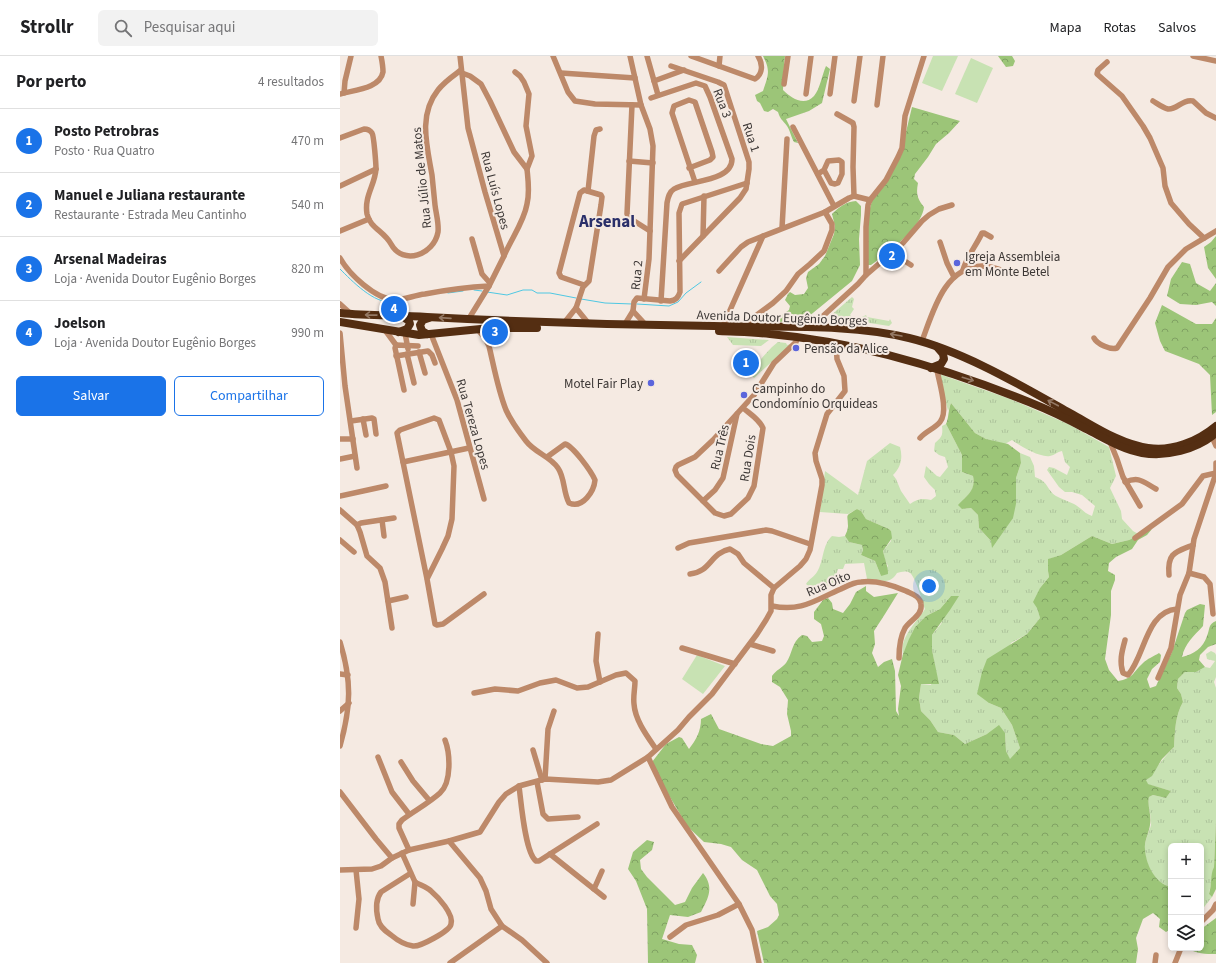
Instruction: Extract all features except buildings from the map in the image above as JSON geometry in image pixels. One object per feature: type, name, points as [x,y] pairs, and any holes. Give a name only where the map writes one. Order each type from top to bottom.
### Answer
[{"type":"highway","name":"Avenida Doutor Eugênio Borges","points":[[340,313],[468,320],[589,324],[810,327],[865,330],[908,337],[935,345],[987,368],[1111,435],[1138,446],[1150,449],[1180,445],[1197,439],[1216,426]]},
{"type":"highway","points":[[401,316],[409,321],[410,324],[407,329],[401,333]]},
{"type":"highway","points":[[429,334],[421,329],[420,323],[430,317]]},
{"type":"highway","name":"Avenida Doutor Eugênio Borges","points":[[340,322],[401,333],[429,334],[515,328],[715,331],[770,334],[836,343],[969,379],[1050,410],[1110,442],[1140,452],[1155,454],[1190,449],[1214,435]]},
{"type":"highway","points":[[934,369],[941,364],[944,359],[943,354],[935,345]]},
{"type":"street","points":[[352,56],[342,94],[373,85],[378,81],[383,72],[381,56]]},
{"type":"street","name":"Rua Luís Lopes","points":[[460,56],[468,128],[484,192],[504,256]]},
{"type":"street","points":[[553,56],[568,92],[573,100],[577,102],[641,105]]},
{"type":"street","points":[[630,56],[641,105],[652,138],[653,163],[650,231],[631,220],[627,214],[632,104]]},
{"type":"street","points":[[647,56],[658,95]]},
{"type":"street","points":[[692,56],[753,78],[757,78],[761,71],[762,66],[758,56]]},
{"type":"street","points":[[718,66],[720,56]]},
{"type":"street","points":[[784,84],[788,56]]},
{"type":"street","points":[[806,94],[811,56]]},
{"type":"street","points":[[830,94],[835,56]]},
{"type":"street","points":[[854,101],[860,56]]},
{"type":"street","points":[[877,105],[883,56]]},
{"type":"street","points":[[866,276],[867,211],[870,200],[886,180],[902,148],[905,116],[924,56]]},
{"type":"street","points":[[1193,56],[1216,61]]},
{"type":"street","points":[[1107,62],[1098,70],[1097,74],[1122,96],[1143,126],[1158,154],[1163,168],[1168,196],[1171,203],[1189,224],[1204,238]]},
{"type":"street","name":"Rua 1","points":[[671,66],[724,85],[749,162],[747,183],[744,193],[679,261]]},
{"type":"street","points":[[654,81],[685,70]]},
{"type":"street","points":[[461,72],[470,76],[481,84],[514,152],[527,168]]},
{"type":"street","name":"Rua Júlio de Matos","points":[[369,219],[372,224],[388,237],[392,246],[399,252],[408,255],[417,255],[428,250],[436,240],[438,226],[434,189],[425,138],[426,121],[431,102],[437,91],[447,81],[461,72]]},
{"type":"street","points":[[468,320],[489,286],[522,219],[528,203],[527,168],[532,156],[526,126],[529,94],[524,82],[515,72]]},
{"type":"street","points":[[560,73],[635,78]]},
{"type":"street","name":"Rua 3","points":[[650,98],[696,83],[703,85],[707,89],[732,162],[728,169],[721,175],[695,182]]},
{"type":"street","points":[[661,301],[668,198],[674,189],[695,182],[689,168],[672,110],[674,106],[691,100],[695,102],[713,157],[710,160],[689,168]]},
{"type":"street","points":[[1153,101],[1168,109],[1184,102],[1193,101],[1206,113],[1216,118]]},
{"type":"street","points":[[837,114],[854,125],[854,196]]},
{"type":"street","points":[[793,127],[834,206]]},
{"type":"street","points":[[340,138],[364,129],[368,129],[372,134],[376,169],[367,199],[367,212],[369,219],[340,231]]},
{"type":"street","points":[[588,191],[594,133],[596,130],[600,129]]},
{"type":"street","points":[[782,228],[786,139]]},
{"type":"street","points":[[629,161],[653,163]]},
{"type":"street","points":[[340,186],[376,169]]},
{"type":"street","points":[[818,174],[824,170]]},
{"type":"street","points":[[703,236],[704,196],[747,183]]},
{"type":"street","points":[[564,323],[576,308],[584,285],[589,281],[602,197],[584,190],[580,193],[559,273],[562,278],[584,285]]},
{"type":"street","name":"Rua 2","points":[[650,231],[649,259],[644,299],[661,301],[674,300],[678,298],[680,292],[679,213],[682,204],[704,196]]},
{"type":"street","points":[[719,270],[744,244],[825,212],[854,196],[870,200]]},
{"type":"street","points":[[810,327],[906,240],[922,221],[940,209],[952,205]]},
{"type":"street","points":[[744,326],[773,304],[786,291],[798,274],[824,251],[832,230],[832,224],[825,212]]},
{"type":"street","points":[[1094,338],[1096,341],[1111,348],[1118,348],[1168,267],[1186,249],[1216,231]]},
{"type":"street","points":[[963,270],[966,259],[978,242],[982,233],[991,237]]},
{"type":"street","points":[[723,326],[763,236]]},
{"type":"street","points":[[472,239],[482,274],[489,286]]},
{"type":"street","points":[[940,242],[947,263],[954,277]]},
{"type":"street","points":[[892,253],[911,264]]},
{"type":"street","points":[[340,258],[352,274],[368,288],[385,298],[394,300],[425,294],[489,286]]},
{"type":"street","points":[[922,341],[937,302],[954,277],[963,270],[982,266],[992,267],[1012,274]]},
{"type":"street","points":[[625,324],[637,298],[644,299]]},
{"type":"street","points":[[340,304],[351,314]]},
{"type":"street","points":[[634,306],[645,324]]},
{"type":"street","points":[[576,308],[589,324]]},
{"type":"street","points":[[385,330],[396,346],[396,356],[404,390]]},
{"type":"street","points":[[478,330],[485,338],[489,346],[504,404],[510,418],[526,442],[533,449],[547,457],[559,469],[569,503],[576,504],[584,501],[594,486],[595,480],[575,452],[567,444],[565,444],[547,457]]},
{"type":"street","points":[[340,333],[343,386],[351,421],[357,468]]},
{"type":"street","points":[[401,333],[407,347],[414,383]]},
{"type":"street","name":"Rua Tereza Lopes","points":[[429,334],[454,389],[484,499]]},
{"type":"street","points":[[703,502],[677,475],[676,467],[703,450],[743,408],[754,395],[770,368],[796,342],[797,338]]},
{"type":"street","points":[[340,870],[372,869],[381,866],[392,858],[409,850],[480,832],[499,802],[506,794],[519,786],[542,780],[598,782],[611,780],[648,757],[678,730],[712,694],[750,644],[766,620],[772,606],[771,595],[774,588],[800,566],[806,559],[810,550],[822,485],[815,453],[827,414],[845,390],[846,386],[844,376],[837,359],[836,343]]},
{"type":"street","points":[[396,346],[418,349],[431,353],[435,364]]},
{"type":"street","points":[[396,356],[408,354],[418,349]]},
{"type":"street","points":[[418,349],[425,373]]},
{"type":"street","points":[[920,438],[925,432],[939,424],[944,415],[943,399],[934,369]]},
{"type":"street","name":"Rua Dois","points":[[703,502],[715,513],[728,515],[733,513],[748,498],[754,486],[763,428],[761,423],[743,408]]},
{"type":"street","name":"Rua Três","points":[[703,502],[715,490],[723,478],[737,414]]},
{"type":"street","points":[[351,421],[370,418],[374,420],[376,434]]},
{"type":"street","points":[[427,579],[442,550],[451,527],[454,466],[451,452],[439,420],[434,418],[398,431],[397,435],[435,624],[437,625],[448,621],[484,594]]},
{"type":"street","points":[[363,419],[366,435]]},
{"type":"street","points":[[1214,435],[1216,446]]},
{"type":"street","points":[[340,439],[353,439]]},
{"type":"street","points":[[1110,442],[1125,482],[1140,506]]},
{"type":"street","points":[[403,462],[469,448]]},
{"type":"street","points":[[340,459],[355,456]]},
{"type":"street","points":[[1158,678],[1171,648],[1180,595],[1188,573],[1193,545],[1216,473],[1216,463]]},
{"type":"street","points":[[1135,538],[1182,504],[1203,476],[1216,473]]},
{"type":"street","points":[[1125,482],[1138,479],[1156,489]]},
{"type":"street","points":[[340,496],[386,486]]},
{"type":"street","points":[[340,510],[357,525],[366,556],[380,568],[383,573],[392,628]]},
{"type":"street","points":[[357,525],[361,523],[394,518]]},
{"type":"street","points":[[382,520],[384,536]]},
{"type":"street","points":[[678,548],[689,543],[766,530],[810,544]]},
{"type":"street","points":[[340,540],[354,552]]},
{"type":"street","points":[[1169,575],[1168,564],[1171,557],[1177,551],[1193,545]]},
{"type":"street","points":[[690,574],[697,573],[705,569],[720,553],[730,549],[738,554],[744,563],[774,588]]},
{"type":"street","points":[[1188,573],[1204,577],[1210,584],[1213,614]]},
{"type":"street","name":"Rua Oito","points":[[772,606],[790,608],[810,604],[836,591],[860,582],[879,582],[900,588],[917,597],[922,605],[920,612],[904,629],[899,649],[899,658]]},
{"type":"street","points":[[388,601],[406,597]]},
{"type":"street","points":[[1125,640],[1121,656],[1122,669],[1123,673],[1128,675],[1157,619],[1166,611],[1177,609]]},
{"type":"street","points":[[598,634],[596,661],[600,682]]},
{"type":"street","points":[[340,642],[348,675],[349,703],[340,746]]},
{"type":"street","points":[[750,644],[773,651]]},
{"type":"street","points":[[682,648],[735,664]]},
{"type":"street","points":[[340,674],[348,675]]},
{"type":"street","points":[[474,693],[495,689],[518,692],[540,683],[556,680],[578,688],[584,688],[621,674],[626,674],[635,681],[634,699],[636,714],[644,731],[656,749]]},
{"type":"street","points":[[340,711],[349,703]]},
{"type":"street","points":[[554,710],[548,729],[542,780],[543,814],[548,819],[578,817]]},
{"type":"street","points":[[409,850],[398,824],[409,814],[441,792],[448,776],[449,753],[445,740]]},
{"type":"street","points":[[533,750],[542,780]]},
{"type":"street","points":[[378,757],[392,792],[409,814]]},
{"type":"street","points":[[648,757],[672,807],[739,904],[752,930],[759,963]]},
{"type":"street","points":[[401,762],[413,781],[429,800]]},
{"type":"street","points":[[519,786],[525,833],[530,855],[536,861],[539,861],[597,824]]},
{"type":"street","points":[[340,792],[392,858]]},
{"type":"street","points":[[449,841],[480,878],[486,891],[491,909],[502,926],[522,940],[546,963]]},
{"type":"street","points":[[402,853],[415,882],[413,904]]},
{"type":"street","points":[[550,854],[604,897]]},
{"type":"street","points":[[356,870],[359,898],[356,928]]},
{"type":"street","points":[[594,889],[602,871]]},
{"type":"street","points":[[411,873],[381,892],[378,896],[377,904],[378,921],[382,927],[395,939],[415,947],[447,930],[452,922],[441,901],[430,890],[415,882]]},
{"type":"street","points":[[670,937],[686,925],[718,915],[739,904]]},
{"type":"street","points":[[1204,919],[1213,910],[1216,904]]},
{"type":"street","points":[[450,963],[502,926]]},
{"type":"street","points":[[1175,963],[1180,951]]},
{"type":"street","points":[[1155,963],[1156,955]]},
{"type":"green space","points":[[763,56],[785,56],[783,90],[790,96],[802,101],[806,101],[814,96],[826,66],[830,69],[822,103],[809,111],[786,119],[798,143],[794,142],[788,128],[778,112],[773,109],[768,112],[764,111],[760,103],[757,101],[755,95],[763,91],[768,74]]},
{"type":"green space","points":[[933,56],[958,56],[942,91],[922,83]]},
{"type":"green space","points":[[998,56],[1012,56],[1015,61],[1013,66],[1006,67]]},
{"type":"green space","points":[[971,58],[993,68],[977,103],[955,94]]},
{"type":"green space","points":[[912,107],[960,121],[936,144],[915,174],[914,179],[918,183],[918,196],[924,207],[922,215],[917,223],[911,231],[894,247],[871,265],[868,265],[868,215],[872,201],[893,171],[906,132]]},
{"type":"green space","points":[[856,201],[861,206],[859,239],[860,265],[852,281],[808,317],[780,322],[779,317],[789,310],[790,306],[785,300],[788,294],[790,292],[795,295],[804,294],[808,288],[806,278],[808,272],[819,264],[825,256],[834,234],[835,226],[832,214],[843,205]]},
{"type":"green space","points":[[1216,236],[1216,279],[1208,268],[1204,247]]},
{"type":"green space","points":[[1182,262],[1190,264],[1196,283],[1210,291],[1216,283],[1216,306],[1212,302],[1196,305],[1180,304],[1167,296],[1171,279]]},
{"type":"green space","points":[[852,297],[854,299],[852,307],[854,309],[850,315],[852,317],[846,322],[830,321],[829,317]]},
{"type":"green space","points":[[1162,305],[1196,324],[1212,324],[1216,318],[1216,412],[1212,415],[1210,375],[1199,364],[1165,351],[1160,341],[1155,323]]},
{"type":"green space","points":[[866,315],[867,317],[889,321],[890,319],[892,323],[889,326],[863,322],[862,317]]},
{"type":"green space","points":[[727,337],[769,340],[761,346],[733,345]]},
{"type":"green space","points":[[778,342],[786,343],[787,345],[791,344],[754,378],[749,372]]},
{"type":"green space","points":[[939,374],[1010,399],[1068,424],[1109,447],[1116,476],[1110,488],[1121,511],[1122,519],[1133,531],[1140,535],[1129,540],[1112,544],[1092,536],[1061,555],[1049,559],[1049,577],[1040,588],[1037,608],[1040,618],[1027,634],[1011,643],[989,703],[1001,708],[1012,725],[1020,748],[1010,760],[1006,751],[1005,733],[987,734],[965,744],[954,735],[938,732],[930,720],[921,711],[919,698],[921,684],[931,685],[935,666],[932,650],[932,635],[941,624],[951,596],[940,609],[926,616],[915,627],[903,654],[902,648],[906,636],[925,609],[916,584],[910,573],[905,571],[897,573],[894,577],[887,581],[867,579],[864,563],[845,564],[843,569],[838,569],[833,584],[823,589],[816,589],[806,584],[817,572],[826,544],[832,536],[845,536],[849,542],[862,545],[863,550],[861,555],[875,561],[881,576],[888,566],[883,551],[891,541],[891,531],[889,529],[866,519],[861,511],[857,509],[848,514],[820,512],[825,471],[858,495],[867,461],[890,443],[900,447],[901,462],[893,475],[910,504],[920,499],[931,500],[936,496],[935,490],[924,477],[926,466],[940,477],[948,467],[945,457],[934,451],[935,443],[942,436],[942,426],[946,424],[962,455],[962,472],[973,476],[974,484],[971,491],[964,499],[962,509],[971,508],[978,515],[979,528],[991,541],[1016,504],[1016,478],[1021,463],[1020,453],[1030,457],[1034,466],[1035,477],[1043,481],[1053,493],[1092,516],[1095,506],[1082,495],[1072,492],[1065,492],[1059,487],[1047,470],[1049,467],[1054,468],[1067,475],[1070,467],[1065,462],[1062,451],[1050,456],[1041,455],[1012,440],[1005,444],[986,439],[975,433],[951,403],[948,411]]},
{"type":"green space","points":[[951,403],[975,433],[986,439],[1008,444],[1020,453],[1021,463],[1016,478],[1016,504],[1013,518],[992,548],[991,541],[979,528],[978,515],[971,508],[962,509],[958,505],[972,489],[974,481],[973,476],[962,472],[962,455],[946,424]]},
{"type":"green space","points":[[857,509],[861,511],[866,519],[891,531],[892,538],[883,551],[888,574],[881,576],[875,561],[861,555],[863,550],[862,545],[849,542],[845,536],[848,527],[848,516]]},
{"type":"green space","points":[[1152,529],[1147,535],[1138,540],[1132,549],[1116,557],[1109,563],[1108,571],[1115,575],[1115,580],[1111,591],[1111,615],[1105,659],[1109,670],[1118,681],[1130,677],[1145,662],[1159,653],[1161,655],[1160,662],[1152,669],[1147,679],[1150,688],[1156,686],[1172,652],[1187,610],[1200,604],[1205,605],[1203,626],[1188,644],[1182,657],[1194,652],[1203,644],[1210,625],[1216,621],[1216,644],[1208,647],[1200,655],[1199,660],[1205,667],[1196,672],[1185,672],[1178,679],[1177,688],[1181,694],[1183,702],[1177,718],[1174,747],[1162,759],[1152,776],[1146,780],[1148,784],[1171,791],[1166,798],[1153,795],[1149,797],[1150,822],[1145,846],[1149,867],[1160,882],[1168,886],[1168,931],[1166,932],[1159,927],[1160,919],[1153,913],[1143,919],[1136,938],[1138,949],[1136,963],[764,963],[757,931],[768,927],[777,919],[779,915],[777,904],[770,896],[757,870],[742,860],[731,847],[704,842],[687,826],[667,792],[652,762],[666,744],[679,737],[682,738],[689,749],[698,735],[701,719],[711,714],[719,729],[761,744],[773,746],[791,736],[787,714],[788,700],[780,687],[772,682],[772,676],[786,663],[796,641],[802,635],[807,636],[812,642],[822,641],[824,636],[821,624],[814,619],[814,612],[823,600],[828,598],[832,603],[833,609],[843,613],[850,604],[856,592],[866,586],[866,591],[874,597],[898,593],[874,631],[875,644],[872,653],[878,667],[884,662],[892,659],[895,671],[896,711],[899,716],[898,709],[901,686],[898,675],[903,654],[915,627],[926,616],[940,609],[951,596],[959,596],[932,635],[932,650],[939,684],[921,684],[919,698],[921,711],[930,720],[938,732],[954,735],[965,744],[987,734],[999,725],[1005,733],[1006,751],[1010,759],[1020,748],[1012,725],[1001,708],[989,703],[977,694],[982,672],[987,659],[1027,634],[1040,618],[1037,608],[1033,602],[1040,588],[1049,577],[1048,559],[1061,555],[1092,536],[1112,544],[1129,540]]},
{"type":"green space","points":[[1211,651],[1216,655],[1216,677],[1214,682],[1216,688],[1216,821],[1214,867],[1209,894],[1212,897],[1204,907],[1204,843],[1168,843],[1168,886],[1160,882],[1149,867],[1145,855],[1145,846],[1151,825],[1149,797],[1153,795],[1166,798],[1171,791],[1147,784],[1146,780],[1174,747],[1177,718],[1183,702],[1181,694],[1177,688],[1178,679],[1185,672],[1196,672],[1205,667],[1210,668],[1215,661],[1207,659],[1206,654]]},
{"type":"green space","points":[[697,655],[725,666],[703,694],[682,679]]},
{"type":"green space","points":[[1216,821],[1216,889],[1212,897],[1209,894],[1214,867]]},
{"type":"green space","points":[[647,840],[654,842],[652,850],[640,860],[641,869],[675,905],[685,902],[692,888],[703,873],[708,883],[708,897],[701,912],[688,917],[670,915],[662,939],[679,944],[692,945],[697,955],[695,963],[648,963],[647,909],[636,881],[628,869],[633,852]]},
{"type":"green space","points":[[1216,918],[1216,954],[1205,954],[1193,951],[1204,951],[1204,927]]},
{"type":"waterway","points":[[340,269],[371,296],[385,302],[392,302]]},
{"type":"waterway","points":[[637,304],[669,306],[678,302],[686,293],[701,282]]},
{"type":"waterway","points":[[474,290],[482,291]]},
{"type":"waterway","points":[[487,292],[507,295],[523,290],[532,290],[537,293],[550,293],[576,298]]},
{"type":"waterway","points":[[448,293],[463,291]]},
{"type":"waterway","points":[[581,299],[605,303],[632,304]]},
{"type":"place","name":"Manuel e Juliana restaurante","points":[[892,256]]},
{"type":"place","name":"Igreja Assembleia em Monte Betel","points":[[957,263]]},
{"type":"place","name":"Joelson","points":[[394,309]]},
{"type":"place","name":"Arsenal Madeiras","points":[[495,332]]},
{"type":"place","name":"Pensão da Alice","points":[[796,348]]},
{"type":"place","name":"Posto Petrobras","points":[[746,363]]},
{"type":"place","name":"Motel Fair Play","points":[[651,383]]},
{"type":"place","name":"Campinho do Condomínio Orquideas","points":[[744,395]]},
{"type":"district","name":"Arsenal","points":[[607,221]]}]
